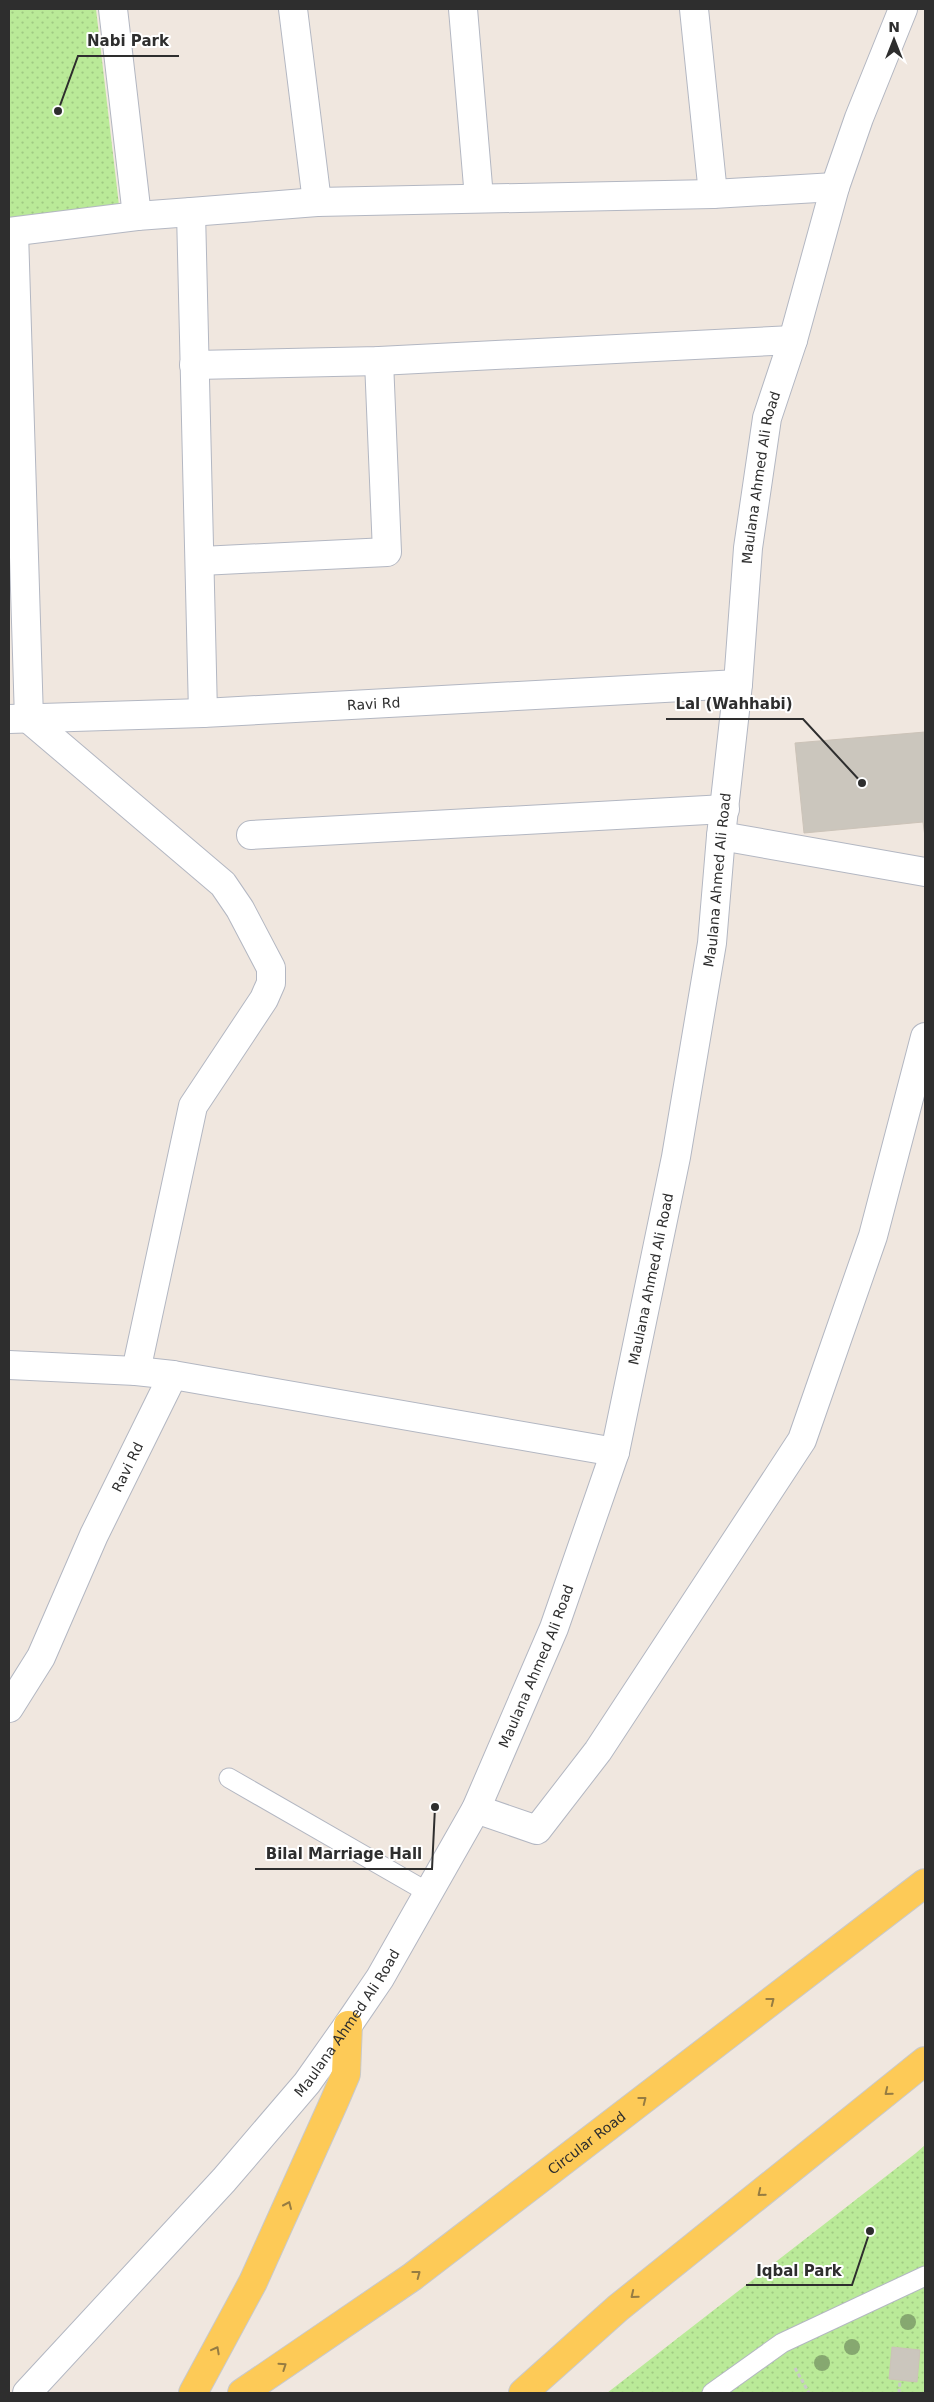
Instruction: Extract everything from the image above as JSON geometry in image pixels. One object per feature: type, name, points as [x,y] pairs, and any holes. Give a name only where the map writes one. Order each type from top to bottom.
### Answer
[{"type":"main road","name":"Circular Road","points":[[242,2393],[412,2278],[925,1883]]},
{"type":"main road","points":[[192,2393],[253,2282],[346,2074],[348,2025]]},
{"type":"main road","points":[[523,2393],[618,2308],[925,2060]]},
{"type":"street","points":[[113,9],[137,216]]},
{"type":"street","points":[[293,9],[317,202]]},
{"type":"street","points":[[463,9],[479,198]]},
{"type":"street","points":[[694,9],[712,194]]},
{"type":"street","name":"Maulana Ahmed Ali Road","points":[[26,2393],[224,2180],[307,2083],[348,2025],[380,1978],[476,1808],[554,1628],[615,1452],[676,1157],[712,942],[721,836],[738,684],[748,548],[768,418],[793,340],[835,187],[859,118],[903,9]]},
{"type":"street","points":[[136,1371],[193,1106],[264,998],[271,983],[271,968],[240,909],[223,884],[19,719],[12,232],[137,216],[317,202],[712,194],[835,187]]},
{"type":"street","points":[[191,212],[201,560],[203,713]]},
{"type":"street","points":[[194,365],[379,360],[793,340]]},
{"type":"street","points":[[201,560],[387,552],[379,360]]},
{"type":"street","name":"Ravi Rd","points":[[19,719],[203,713],[738,684]]},
{"type":"street","points":[[251,835],[724,809]]},
{"type":"street","points":[[721,836],[925,872]]},
{"type":"street","points":[[476,1808],[537,1830],[598,1751],[802,1440],[873,1236],[925,1037]]},
{"type":"street","points":[[9,1365],[136,1371],[174,1375],[615,1452]]},
{"type":"street","name":"Ravi Rd","points":[[9,1708],[41,1657],[94,1535],[174,1375]]},
{"type":"lane","points":[[229,1778],[429,1892]]},
{"type":"lane","points":[[712,2393],[782,2343],[925,2276]]},
{"type":"path","points":[[898,2393],[900,2381]]},
{"type":"green space","points":[[9,9],[96,9],[120,214],[9,222]]},
{"type":"green space","points":[[925,2145],[925,2393],[607,2393],[916,2153]]},
{"type":"building","points":[[925,732],[925,837],[923,822],[804,833],[795,743]]},
{"type":"building","points":[[892,2347],[920,2350],[917,2382],[889,2379]]},
{"type":"place","name":"Nabi Park","points":[[58,111]]},
{"type":"place","name":"Lal (Wahhabi)","points":[[862,783]]},
{"type":"place","name":"Bilal Marriage Hall","points":[[435,1807]]},
{"type":"place","name":"Iqbal Park","points":[[870,2231]]}]
